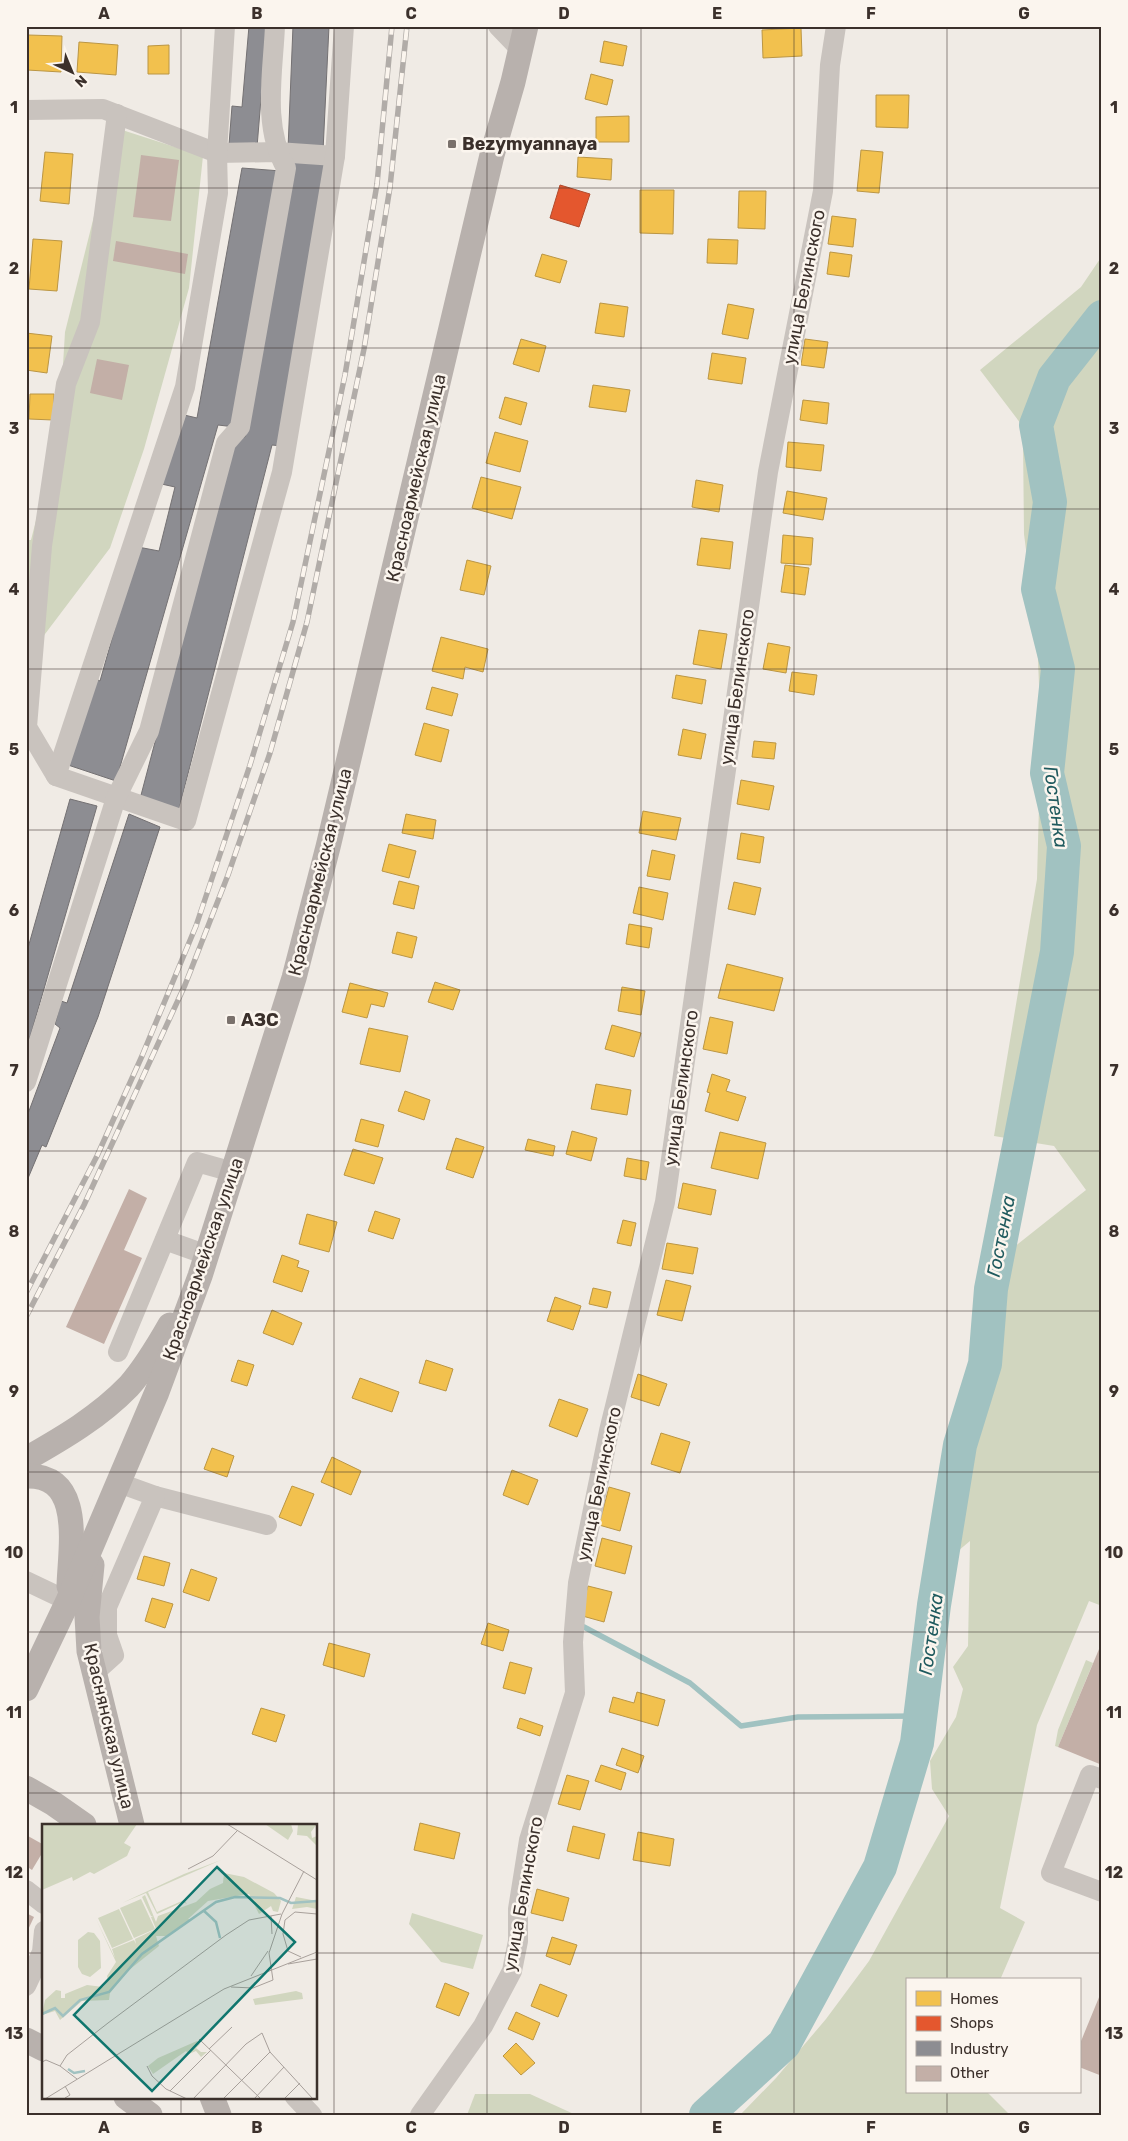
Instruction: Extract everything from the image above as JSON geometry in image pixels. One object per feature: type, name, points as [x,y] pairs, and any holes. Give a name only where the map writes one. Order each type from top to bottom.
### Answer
[{"type":"main road","name":"Красноармейская улица","points":[[26,1689],[68,1601],[156,1392],[203,1266],[294,978],[328,848],[492,155],[523,37]]},
{"type":"main road","points":[[26,1459],[71,1433],[102,1411],[130,1384],[155,1351],[203,1266]]},
{"type":"main road","points":[[26,1476],[42,1477],[52,1482],[61,1490],[68,1502],[71,1518],[68,1601]]},
{"type":"main road","name":"Краснянская улица","points":[[96,1537],[87,1617],[89,1651],[132,1824]]},
{"type":"main road","points":[[26,1788],[54,1804],[83,1824]]},
{"type":"main road","points":[[26,2040],[42,2048]]},
{"type":"main road","points":[[127,2098],[150,2115]]},
{"type":"main road","points":[[212,2098],[219,2115]]},
{"type":"street","points":[[56,776],[185,387],[218,193],[217,153],[225,26]]},
{"type":"street","points":[[26,1082],[116,798],[149,731],[226,443],[240,427],[286,168],[277,152],[270,113],[275,26]]},
{"type":"street","points":[[117,114],[90,322],[66,384],[42,546],[27,728],[56,776],[186,821],[282,472],[335,156],[344,26]]},
{"type":"street","points":[[498,26],[523,37]]},
{"type":"street","name":"улица Белинского","points":[[420,2115],[483,2026],[512,1971],[518,1941],[518,1909],[529,1840],[575,1694],[573,1642],[578,1582],[609,1431],[665,1202],[768,472],[823,191],[830,65],[836,26]]},
{"type":"street","points":[[26,110],[104,109],[217,153],[277,152],[335,156]]},
{"type":"street","points":[[118,1352],[197,1162],[233,1172]]},
{"type":"street","points":[[165,1240],[203,1266]]},
{"type":"street","points":[[119,1483],[155,1496],[267,1525]]},
{"type":"street","points":[[94,1673],[114,1655],[107,1635],[107,1607],[155,1496]]},
{"type":"street","points":[[26,1581],[68,1601]]},
{"type":"street","points":[[1102,1779],[1090,1775],[1051,1873],[1102,1892]]},
{"type":"street","points":[[26,1890],[42,1902]]},
{"type":"street","points":[[26,1986],[42,1952]]},
{"type":"street","points":[[296,2098],[312,2115]]},
{"type":"green space","points":[[116,128],[203,156],[189,288],[144,449],[110,548],[42,638],[26,689],[26,540],[31,540],[59,430],[65,332]]},
{"type":"green space","points":[[1102,256],[1102,1606],[1089,1601],[1037,1725],[1000,1908],[1025,1922],[1001,1978],[906,1978],[906,2094],[989,2094],[1010,2115],[740,2115],[776,2078],[826,2019],[869,1961],[949,1816],[932,1789],[930,1761],[956,1717],[963,1689],[953,1667],[968,1646],[970,1541],[946,1561],[1009,1251],[1086,1190],[1054,1146],[994,1136],[1037,879],[1041,733],[1037,636],[1024,534],[1023,440],[1021,424],[980,370],[1081,287]]},
{"type":"green space","points":[[1086,1660],[1093,1663],[1058,1747],[1055,1746],[1058,1730]]},
{"type":"green space","points":[[412,1913],[483,1935],[473,1969],[441,1962],[409,1924]]},
{"type":"green space","points":[[475,2094],[530,2094],[576,2115],[467,2115]]},
{"type":"building: Homes","points":[[801,28],[802,56],[763,58],[762,30]]},
{"type":"building: Homes","points":[[28,35],[62,36],[61,72],[27,70]]},
{"type":"building: Homes","points":[[604,41],[627,46],[623,66],[600,62]]},
{"type":"building: Homes","points":[[79,42],[118,45],[116,75],[77,72]]},
{"type":"building: Homes","points":[[169,45],[169,74],[148,74],[148,46]]},
{"type":"building: Homes","points":[[591,74],[613,80],[607,105],[585,99]]},
{"type":"building: Homes","points":[[876,95],[909,95],[908,128],[876,127]]},
{"type":"building: Homes","points":[[629,116],[629,142],[596,142],[596,117]]},
{"type":"building: Homes","points":[[861,150],[883,152],[879,193],[857,191]]},
{"type":"building: Homes","points":[[45,152],[73,154],[69,204],[40,201]]},
{"type":"building: Homes","points":[[578,157],[612,159],[611,180],[577,177]]},
{"type":"building: Homes","points":[[640,190],[674,190],[673,234],[640,233]]},
{"type":"building: Homes","points":[[739,191],[766,191],[765,229],[738,228]]},
{"type":"building: Homes","points":[[832,216],[856,219],[853,247],[828,244]]},
{"type":"building: Homes","points":[[33,239],[62,241],[57,291],[29,289]]},
{"type":"building: Homes","points":[[708,239],[738,240],[737,264],[707,263]]},
{"type":"building: Homes","points":[[830,252],[852,255],[849,277],[827,274]]},
{"type":"building: Homes","points":[[542,254],[567,261],[560,283],[535,276]]},
{"type":"building: Homes","points":[[600,303],[628,307],[624,337],[595,333]]},
{"type":"building: Homes","points":[[728,304],[754,309],[748,339],[722,334]]},
{"type":"building: Homes","points":[[26,333],[52,336],[47,373],[26,370]]},
{"type":"building: Homes","points":[[521,339],[546,346],[539,372],[513,364]]},
{"type":"building: Homes","points":[[805,339],[828,342],[824,368],[801,365]]},
{"type":"building: Homes","points":[[712,353],[746,358],[742,384],[708,379]]},
{"type":"building: Homes","points":[[593,385],[630,390],[626,412],[589,407]]},
{"type":"building: Homes","points":[[30,394],[54,394],[53,420],[29,419]]},
{"type":"building: Homes","points":[[505,397],[527,403],[521,425],[499,418]]},
{"type":"building: Homes","points":[[803,400],[829,403],[827,424],[800,420]]},
{"type":"building: Homes","points":[[495,432],[528,441],[520,472],[486,463]]},
{"type":"building: Homes","points":[[788,442],[824,445],[821,471],[786,467]]},
{"type":"building: Homes","points":[[481,477],[521,487],[512,519],[472,508]]},
{"type":"building: Homes","points":[[696,480],[723,485],[719,512],[692,507]]},
{"type":"building: Homes","points":[[787,491],[827,498],[823,520],[783,513]]},
{"type":"building: Homes","points":[[783,535],[813,538],[811,565],[781,563]]},
{"type":"building: Homes","points":[[701,538],[733,542],[730,569],[697,565]]},
{"type":"building: Homes","points":[[467,560],[491,566],[484,595],[460,590]]},
{"type":"building: Homes","points":[[785,565],[809,568],[805,595],[781,592]]},
{"type":"building: Homes","points":[[699,630],[727,634],[721,669],[693,664]]},
{"type":"building: Homes","points":[[441,637],[488,649],[483,672],[465,667],[463,679],[432,671]]},
{"type":"building: Homes","points":[[768,643],[790,647],[786,673],[763,669]]},
{"type":"building: Homes","points":[[792,672],[817,675],[814,695],[789,691]]},
{"type":"building: Homes","points":[[676,675],[706,680],[702,704],[672,698]]},
{"type":"building: Homes","points":[[432,687],[458,694],[452,716],[426,709]]},
{"type":"building: Homes","points":[[424,723],[449,730],[441,762],[415,755]]},
{"type":"building: Homes","points":[[683,729],[706,734],[701,759],[678,755]]},
{"type":"building: Homes","points":[[754,741],[776,743],[774,759],[752,757]]},
{"type":"building: Homes","points":[[741,780],[774,786],[769,810],[737,804]]},
{"type":"building: Homes","points":[[643,811],[681,818],[676,840],[639,833]]},
{"type":"building: Homes","points":[[406,814],[436,820],[433,839],[402,833]]},
{"type":"building: Homes","points":[[741,833],[764,837],[760,863],[737,859]]},
{"type":"building: Homes","points":[[389,844],[416,851],[409,878],[382,871]]},
{"type":"building: Homes","points":[[652,850],[675,855],[670,880],[647,876]]},
{"type":"building: Homes","points":[[399,881],[419,886],[414,909],[393,904]]},
{"type":"building: Homes","points":[[734,882],[761,888],[755,915],[728,909]]},
{"type":"building: Homes","points":[[639,887],[668,893],[663,920],[633,913]]},
{"type":"building: Homes","points":[[629,924],[652,928],[649,948],[626,944]]},
{"type":"building: Homes","points":[[397,932],[417,937],[412,958],[392,953]]},
{"type":"building: Homes","points":[[727,964],[783,978],[774,1011],[718,998]]},
{"type":"building: Homes","points":[[435,982],[460,990],[453,1010],[428,1002]]},
{"type":"building: Homes","points":[[350,983],[388,993],[384,1007],[371,1004],[367,1018],[342,1012]]},
{"type":"building: Homes","points":[[622,987],[645,991],[641,1015],[618,1011]]},
{"type":"building: Homes","points":[[710,1017],[733,1022],[727,1054],[703,1049]]},
{"type":"building: Homes","points":[[612,1025],[641,1033],[634,1057],[605,1049]]},
{"type":"building: Homes","points":[[369,1028],[408,1036],[400,1072],[360,1064]]},
{"type":"building: Homes","points":[[712,1074],[730,1080],[726,1091],[746,1097],[738,1121],[705,1111],[710,1093],[707,1092]]},
{"type":"building: Homes","points":[[596,1084],[631,1090],[627,1115],[591,1109]]},
{"type":"building: Homes","points":[[405,1091],[430,1100],[424,1120],[398,1111]]},
{"type":"building: Homes","points":[[361,1119],[384,1125],[378,1147],[355,1141]]},
{"type":"building: Homes","points":[[572,1131],[597,1138],[591,1161],[566,1154]]},
{"type":"building: Homes","points":[[720,1132],[766,1143],[758,1179],[711,1168]]},
{"type":"building: Homes","points":[[456,1138],[484,1147],[473,1178],[446,1169]]},
{"type":"building: Homes","points":[[528,1139],[555,1146],[553,1156],[525,1150]]},
{"type":"building: Homes","points":[[353,1149],[383,1158],[374,1184],[344,1175]]},
{"type":"building: Homes","points":[[627,1158],[649,1162],[646,1180],[624,1176]]},
{"type":"building: Homes","points":[[683,1183],[716,1190],[711,1215],[678,1208]]},
{"type":"building: Homes","points":[[375,1211],[400,1219],[393,1239],[368,1231]]},
{"type":"building: Homes","points":[[307,1214],[337,1222],[329,1252],[299,1244]]},
{"type":"building: Homes","points":[[623,1220],[636,1223],[631,1246],[617,1243]]},
{"type":"building: Homes","points":[[667,1243],[698,1248],[693,1274],[662,1269]]},
{"type":"building: Homes","points":[[282,1255],[299,1261],[297,1267],[309,1271],[302,1292],[273,1282]]},
{"type":"building: Homes","points":[[666,1280],[691,1286],[682,1321],[657,1315]]},
{"type":"building: Homes","points":[[593,1288],[611,1292],[607,1308],[589,1304]]},
{"type":"building: Homes","points":[[555,1297],[581,1306],[573,1330],[547,1321]]},
{"type":"building: Homes","points":[[272,1310],[302,1323],[293,1345],[263,1333]]},
{"type":"building: Homes","points":[[238,1360],[254,1365],[247,1386],[231,1381]]},
{"type":"building: Homes","points":[[426,1360],[453,1369],[446,1391],[419,1383]]},
{"type":"building: Homes","points":[[638,1374],[667,1384],[659,1406],[631,1397]]},
{"type":"building: Homes","points":[[360,1378],[399,1392],[392,1412],[352,1398]]},
{"type":"building: Homes","points":[[559,1399],[588,1409],[577,1437],[549,1426]]},
{"type":"building: Homes","points":[[661,1433],[690,1442],[680,1473],[651,1464]]},
{"type":"building: Homes","points":[[212,1448],[234,1456],[227,1477],[204,1469]]},
{"type":"building: Homes","points":[[332,1457],[361,1471],[351,1495],[321,1482]]},
{"type":"building: Homes","points":[[512,1470],[538,1480],[528,1505],[503,1495]]},
{"type":"building: Homes","points":[[292,1486],[314,1494],[301,1526],[279,1517]]},
{"type":"building: Homes","points":[[609,1487],[630,1493],[620,1531],[599,1525]]},
{"type":"building: Homes","points":[[602,1538],[632,1546],[625,1574],[595,1566]]},
{"type":"building: Homes","points":[[144,1556],[170,1563],[164,1586],[137,1579]]},
{"type":"building: Homes","points":[[191,1569],[217,1578],[209,1601],[183,1592]]},
{"type":"building: Homes","points":[[588,1586],[612,1592],[604,1622],[579,1615]]},
{"type":"building: Homes","points":[[152,1598],[173,1604],[165,1628],[145,1621]]},
{"type":"building: Homes","points":[[488,1623],[509,1630],[503,1651],[481,1644]]},
{"type":"building: Homes","points":[[329,1643],[370,1654],[364,1677],[323,1665]]},
{"type":"building: Homes","points":[[510,1662],[532,1668],[525,1694],[503,1688]]},
{"type":"building: Homes","points":[[637,1692],[665,1700],[658,1726],[609,1712],[613,1697],[634,1703]]},
{"type":"building: Homes","points":[[261,1708],[285,1715],[276,1742],[252,1734]]},
{"type":"building: Homes","points":[[520,1718],[543,1726],[540,1736],[517,1728]]},
{"type":"building: Homes","points":[[622,1748],[644,1756],[638,1773],[616,1765]]},
{"type":"building: Homes","points":[[601,1765],[626,1773],[621,1790],[595,1781]]},
{"type":"building: Homes","points":[[567,1775],[589,1781],[580,1810],[558,1804]]},
{"type":"building: Homes","points":[[420,1823],[460,1833],[454,1859],[414,1850]]},
{"type":"building: Homes","points":[[573,1826],[605,1834],[599,1859],[567,1851]]},
{"type":"building: Homes","points":[[638,1832],[674,1839],[670,1866],[633,1860]]},
{"type":"building: Homes","points":[[537,1889],[569,1898],[563,1921],[531,1913]]},
{"type":"building: Homes","points":[[552,1937],[577,1945],[570,1965],[546,1956]]},
{"type":"building: Homes","points":[[445,1983],[469,1993],[459,2016],[436,2007]]},
{"type":"building: Homes","points":[[540,1984],[567,1995],[558,2017],[531,2006]]},
{"type":"building: Homes","points":[[516,2012],[540,2023],[533,2040],[508,2029]]},
{"type":"building: Homes","points":[[516,2043],[535,2063],[521,2075],[503,2056]]},
{"type":"building: Shops","points":[[560,185],[590,194],[579,227],[550,218]]},
{"type":"building: Industry","points":[[249,26],[267,26],[257,147],[229,145],[232,106],[242,107]]},
{"type":"building: Industry","points":[[293,26],[329,26],[323,151],[288,149]]},
{"type":"building: Industry","points":[[294,160],[328,165],[282,446],[272,445],[178,813],[140,799],[236,435],[245,437]]},
{"type":"building: Industry","points":[[242,168],[281,171],[235,427],[218,425],[116,781],[65,764],[94,678],[100,681],[138,547],[159,551],[175,487],[157,483],[180,414],[197,418]]},
{"type":"building: Industry","points":[[70,799],[97,806],[26,1051],[26,955]]},
{"type":"building: Industry","points":[[129,814],[160,827],[98,1017],[46,1147],[42,1145],[26,1183],[26,1119],[60,1028],[55,1024],[61,1001],[67,1003]]},
{"type":"building: Other","points":[[141,155],[179,160],[171,221],[133,217]]},
{"type":"building: Other","points":[[116,241],[188,254],[185,274],[113,261]]},
{"type":"building: Other","points":[[97,359],[129,365],[122,400],[90,393]]},
{"type":"building: Other","points":[[129,1189],[147,1198],[124,1250],[142,1258],[104,1344],[66,1327]]},
{"type":"building: Other","points":[[1102,1642],[1102,1765],[1058,1747]]},
{"type":"building: Other","points":[[28,1836],[42,1844],[42,1853],[32,1870],[26,1866]]},
{"type":"building: Other","points":[[26,1913],[34,1917],[26,1934]]},
{"type":"building: Other","points":[[1102,1990],[1102,2076],[1080,2067],[1080,2044]]},
{"type":"waterway","name":"Гостенка","points":[[706,2115],[784,2044],[880,1867],[917,1743],[934,1605],[960,1445],[985,1364],[991,1289],[1057,952],[1064,846],[1047,773],[1058,669],[1038,589],[1050,502],[1036,425],[1054,378],[1102,317]]},
{"type":"waterway","points":[[584,1627],[690,1683],[741,1726],[798,1717],[920,1716]]},
{"type":"railway","points":[[26,1293],[97,1156],[142,1056],[196,926],[250,765],[293,622],[345,375],[377,184],[392,26]]},
{"type":"railway","points":[[26,1317],[84,1205],[185,985],[228,875],[270,753],[307,622],[364,349],[390,187],[407,26]]},
{"type":"place","name":"Bezymyannaya","points":[[452,144]]},
{"type":"place","name":"АЗС","points":[[231,1020]]}]
